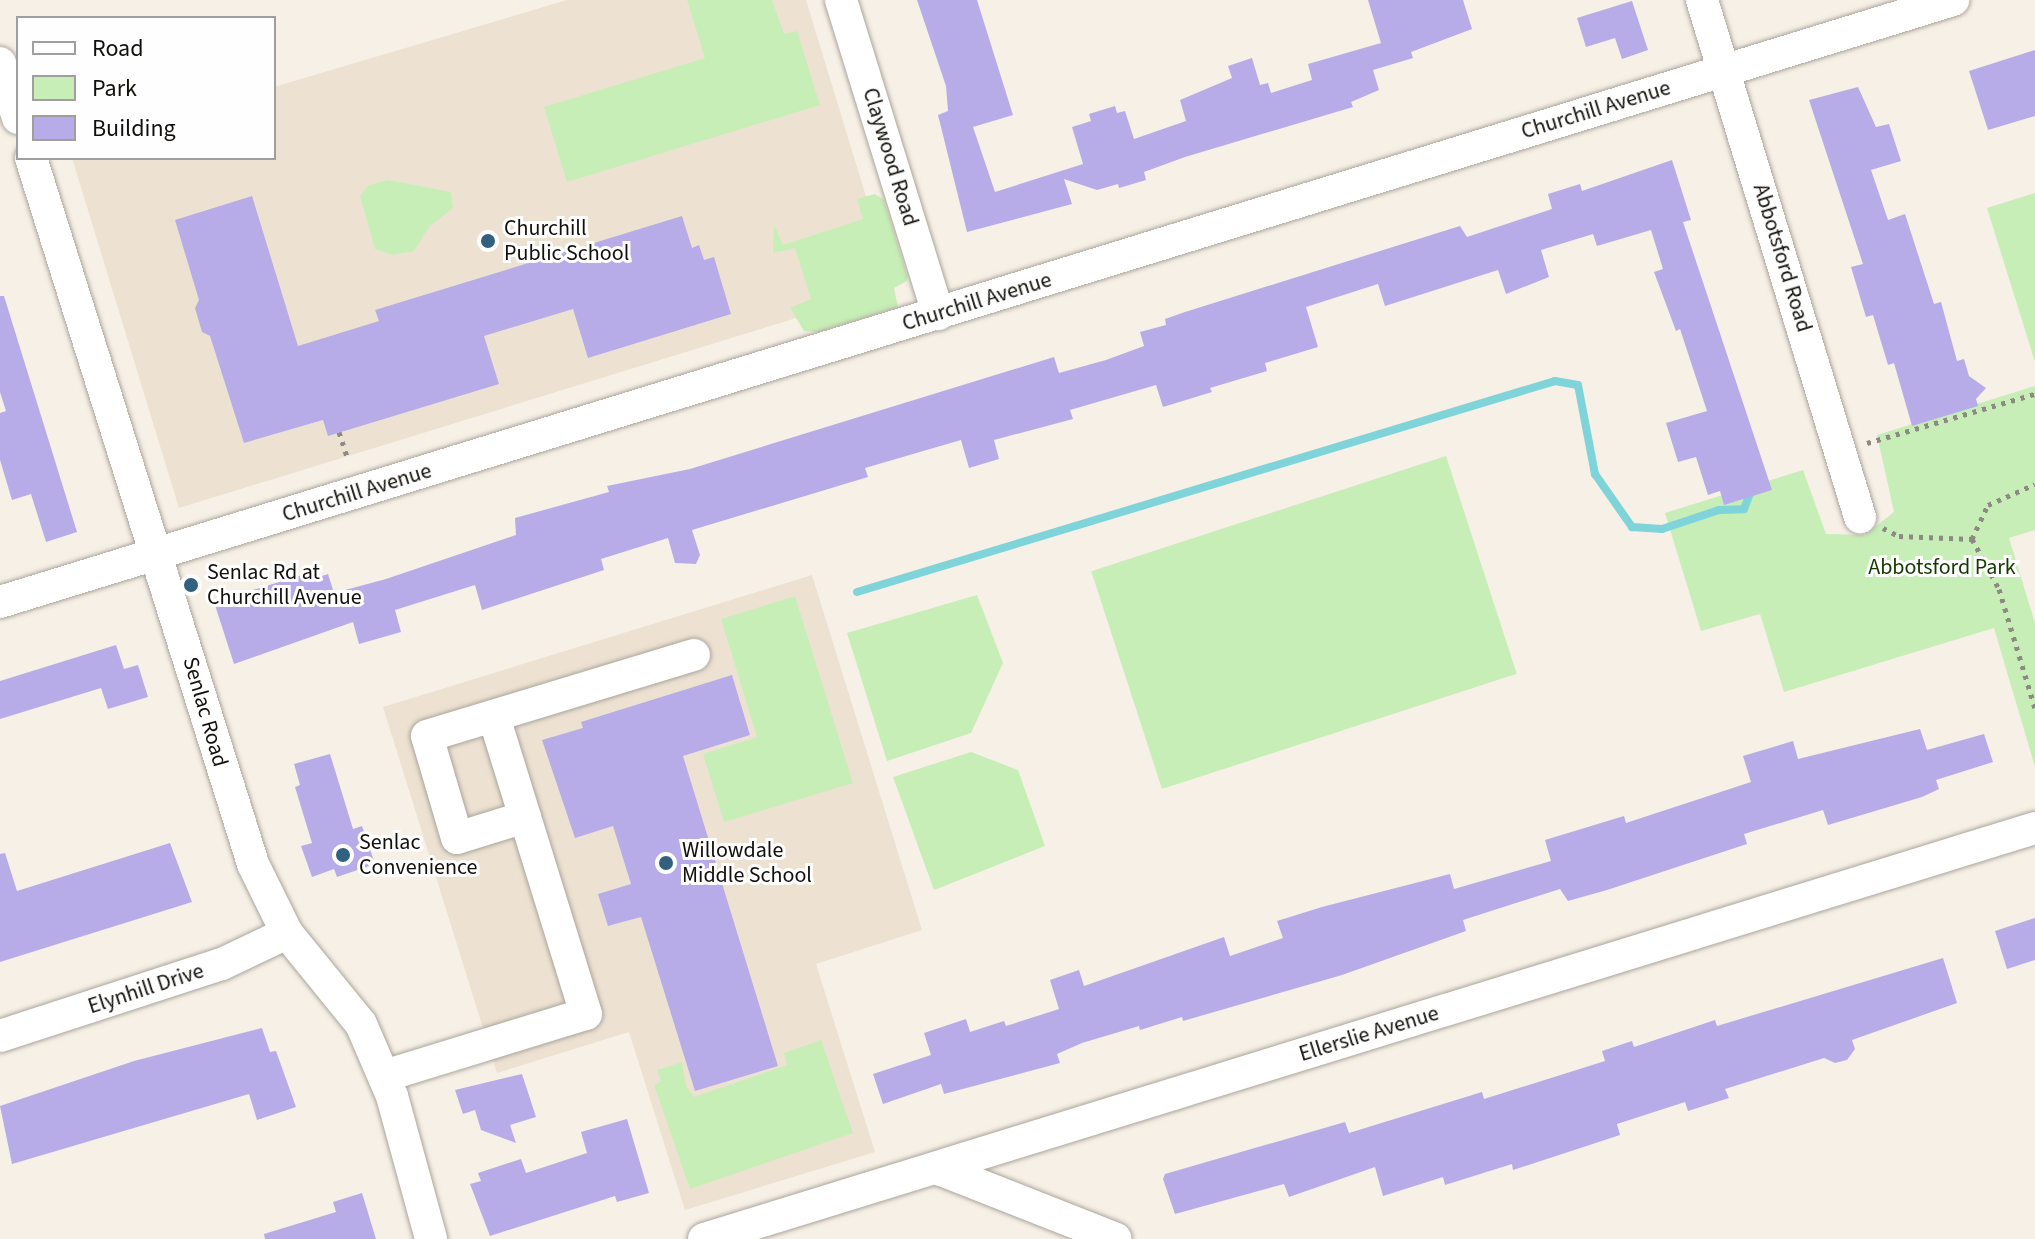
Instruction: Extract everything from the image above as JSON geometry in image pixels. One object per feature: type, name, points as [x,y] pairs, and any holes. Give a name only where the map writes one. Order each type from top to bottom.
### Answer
[{"type":"street","name":"Claywood Road","points":[[841,0],[938,314]]},
{"type":"street","name":"Abbotsford Road","points":[[1702,0],[1860,517]]},
{"type":"street","name":"Churchill Avenue","points":[[0,602],[1953,0]]},
{"type":"street","points":[[0,63],[16,112]]},
{"type":"street","name":"Senlac Road","points":[[32,160],[159,554],[253,864],[287,933],[361,1024],[384,1076],[431,1239]]},
{"type":"street","points":[[525,817],[457,838],[427,736],[694,655]]},
{"type":"street","points":[[384,1076],[586,1014],[494,716]]},
{"type":"street","name":"Ellerslie Avenue","points":[[704,1239],[2035,828]]},
{"type":"street","name":"Elynhill Drive","points":[[0,1036],[222,964],[287,933]]},
{"type":"street","points":[[936,1168],[1116,1239]]},
{"type":"path","points":[[1842,451],[2035,394]]},
{"type":"path","points":[[339,432],[348,460]]},
{"type":"path","points":[[1972,539],[1988,505],[2035,484]]},
{"type":"path","points":[[1860,517],[1899,536],[1972,539]]},
{"type":"path","points":[[1972,539],[1999,589],[2035,708]]},
{"type":"shaded area","name":"Churchill Public School","points":[[567,0],[806,0],[894,288],[179,508],[73,160],[276,160],[276,86]]},
{"type":"shaded area","name":"Willowdale Middle School","points":[[812,575],[922,930],[816,964],[875,1152],[685,1210],[629,1032],[497,1073],[383,707]]},
{"type":"green space","points":[[687,0],[772,0],[784,34],[797,31],[820,105],[567,182],[544,107],[705,58]]},
{"type":"green space","points":[[388,180],[451,192],[453,208],[429,227],[414,251],[392,255],[375,249],[360,196],[369,185]]},
{"type":"green space","points":[[2035,193],[2035,362],[1987,208]]},
{"type":"green space","points":[[875,194],[884,200],[907,275],[907,281],[894,288],[898,307],[819,332],[804,331],[790,308],[811,299],[795,248],[773,253],[774,224],[783,245],[863,219],[857,199]]},
{"type":"green space","name":"Abbotsford Park","points":[[2035,386],[2035,530],[2009,538],[2035,623],[2035,767],[1994,628],[1784,692],[1760,614],[1701,631],[1665,513],[1803,470],[1826,534],[1865,535],[1894,512],[1877,435]]},
{"type":"green space","points":[[1446,456],[1517,674],[1162,789],[1091,571]]},
{"type":"green space","points":[[977,595],[1003,663],[971,733],[887,761],[847,633]]},
{"type":"green space","points":[[795,596],[853,783],[724,822],[703,754],[757,737],[721,619]]},
{"type":"green space","points":[[971,752],[1018,770],[1045,846],[934,890],[893,777]]},
{"type":"green space","points":[[821,1040],[853,1133],[690,1189],[654,1085],[661,1082],[657,1070],[682,1062],[686,1086],[694,1097],[787,1065],[784,1053]]},
{"type":"building","points":[[917,0],[977,0],[1013,115],[973,127],[995,192],[1083,164],[1072,127],[1091,121],[1089,114],[1115,106],[1117,113],[1125,111],[1134,139],[1186,121],[1180,100],[1232,78],[1228,66],[1252,58],[1260,85],[1268,83],[1271,93],[1312,80],[1308,64],[1381,43],[1368,0],[1463,0],[1472,29],[1411,52],[1413,58],[1373,70],[1379,90],[1351,102],[1353,107],[1185,157],[1144,172],[1146,180],[1119,188],[1118,184],[1097,190],[1064,179],[1072,204],[967,232],[938,115],[948,111],[946,86]]},
{"type":"building","points":[[1632,1],[1648,50],[1622,59],[1615,38],[1586,47],[1577,18]]},
{"type":"building","points":[[2035,50],[2035,116],[1988,130],[1969,71]]},
{"type":"building","points":[[1858,87],[1876,127],[1889,124],[1901,161],[1871,170],[1888,220],[1905,214],[1934,304],[1941,302],[1957,361],[1964,359],[1969,376],[1986,388],[1976,399],[1978,406],[1912,426],[1894,363],[1888,365],[1873,315],[1866,317],[1851,267],[1863,264],[1809,100]]},
{"type":"building","points":[[1672,160],[1691,220],[1683,222],[1772,490],[1724,505],[1720,491],[1708,495],[1696,457],[1678,462],[1666,423],[1707,411],[1680,329],[1676,331],[1654,272],[1663,269],[1651,230],[1597,246],[1593,234],[1541,250],[1549,277],[1506,294],[1498,270],[1385,306],[1378,284],[1306,307],[1318,347],[1265,363],[1267,371],[1210,388],[1212,392],[1163,407],[1156,385],[1070,410],[1073,419],[994,440],[999,459],[969,468],[961,440],[865,468],[868,477],[692,530],[700,555],[696,564],[675,563],[668,538],[601,559],[604,570],[482,610],[475,585],[395,610],[401,632],[359,644],[353,622],[234,664],[214,602],[305,574],[307,581],[328,574],[334,593],[386,579],[516,535],[515,518],[609,492],[607,486],[690,469],[1054,357],[1059,373],[1106,360],[1144,346],[1140,332],[1166,325],[1165,319],[1460,226],[1467,237],[1552,209],[1548,194],[1580,184],[1582,191]]},
{"type":"building","points":[[252,196],[298,346],[379,321],[375,310],[682,216],[692,248],[699,245],[704,260],[714,257],[731,314],[588,358],[573,309],[484,336],[499,384],[328,436],[323,420],[244,443],[210,336],[202,332],[195,308],[199,300],[175,220]]},
{"type":"building","points":[[0,296],[4,296],[77,532],[46,542],[31,494],[12,500],[0,460],[0,413],[6,411],[0,392]]},
{"type":"building","points":[[116,645],[124,669],[138,665],[148,697],[108,709],[101,688],[0,719],[0,681]]},
{"type":"building","points":[[732,675],[750,735],[683,756],[778,1066],[695,1091],[641,917],[608,926],[598,894],[631,884],[613,826],[575,838],[542,740],[583,728],[581,722]]},
{"type":"building","points":[[1920,729],[1927,750],[1984,734],[1993,762],[1936,780],[1939,789],[1922,797],[1828,825],[1823,810],[1744,834],[1747,844],[1607,890],[1568,901],[1560,889],[1463,920],[1466,931],[1342,975],[1183,1021],[1182,1017],[1140,1030],[1139,1026],[1082,1043],[1057,1054],[1060,1063],[944,1094],[941,1084],[883,1104],[873,1074],[931,1055],[924,1033],[966,1019],[970,1032],[1004,1021],[1006,1026],[1059,1009],[1050,980],[1079,970],[1084,986],[1224,937],[1230,956],[1283,938],[1277,921],[1322,907],[1450,874],[1454,889],[1551,861],[1545,840],[1624,816],[1626,823],[1751,782],[1743,756],[1793,741],[1798,759]]},
{"type":"building","points":[[330,754],[353,829],[362,826],[375,864],[337,877],[334,869],[312,877],[301,846],[312,843],[295,787],[300,785],[294,764]]},
{"type":"building","points":[[170,843],[192,902],[0,962],[0,854],[5,853],[17,891]]},
{"type":"building","points":[[2035,918],[2035,960],[2007,969],[1995,931]]},
{"type":"building","points":[[1943,958],[1957,1003],[1852,1040],[1855,1049],[1847,1060],[1835,1063],[1824,1058],[1725,1089],[1729,1098],[1688,1111],[1685,1102],[1617,1124],[1620,1135],[1513,1170],[1512,1164],[1445,1185],[1443,1177],[1383,1196],[1375,1167],[1289,1197],[1284,1184],[1175,1214],[1163,1179],[1165,1174],[1345,1122],[1349,1133],[1482,1092],[1484,1099],[1605,1061],[1602,1051],[1632,1041],[1634,1047],[1715,1020],[1717,1026]]},
{"type":"building","points":[[262,1028],[270,1052],[276,1051],[296,1107],[257,1120],[249,1094],[12,1164],[0,1106],[134,1061]]},
{"type":"building","points":[[522,1074],[536,1117],[510,1125],[516,1143],[481,1130],[475,1110],[463,1114],[455,1090]]},
{"type":"building","points":[[627,1119],[649,1193],[617,1202],[615,1196],[490,1236],[470,1184],[481,1181],[478,1173],[521,1159],[526,1173],[587,1153],[581,1132]]},
{"type":"building","points":[[362,1193],[376,1239],[265,1239],[264,1234],[336,1212],[333,1202]]},
{"type":"waterway","points":[[857,592],[1555,381],[1578,385],[1595,474],[1632,527],[1662,529],[1719,510],[1744,509],[1749,496]]},
{"type":"place","name":"Churchill Public School","points":[[488,241]]},
{"type":"place","name":"Senlac Rd at Churchill Avenue","points":[[191,585]]},
{"type":"place","name":"Senlac Convenience","points":[[343,855]]},
{"type":"place","name":"Willowdale Middle School","points":[[666,863]]}]
